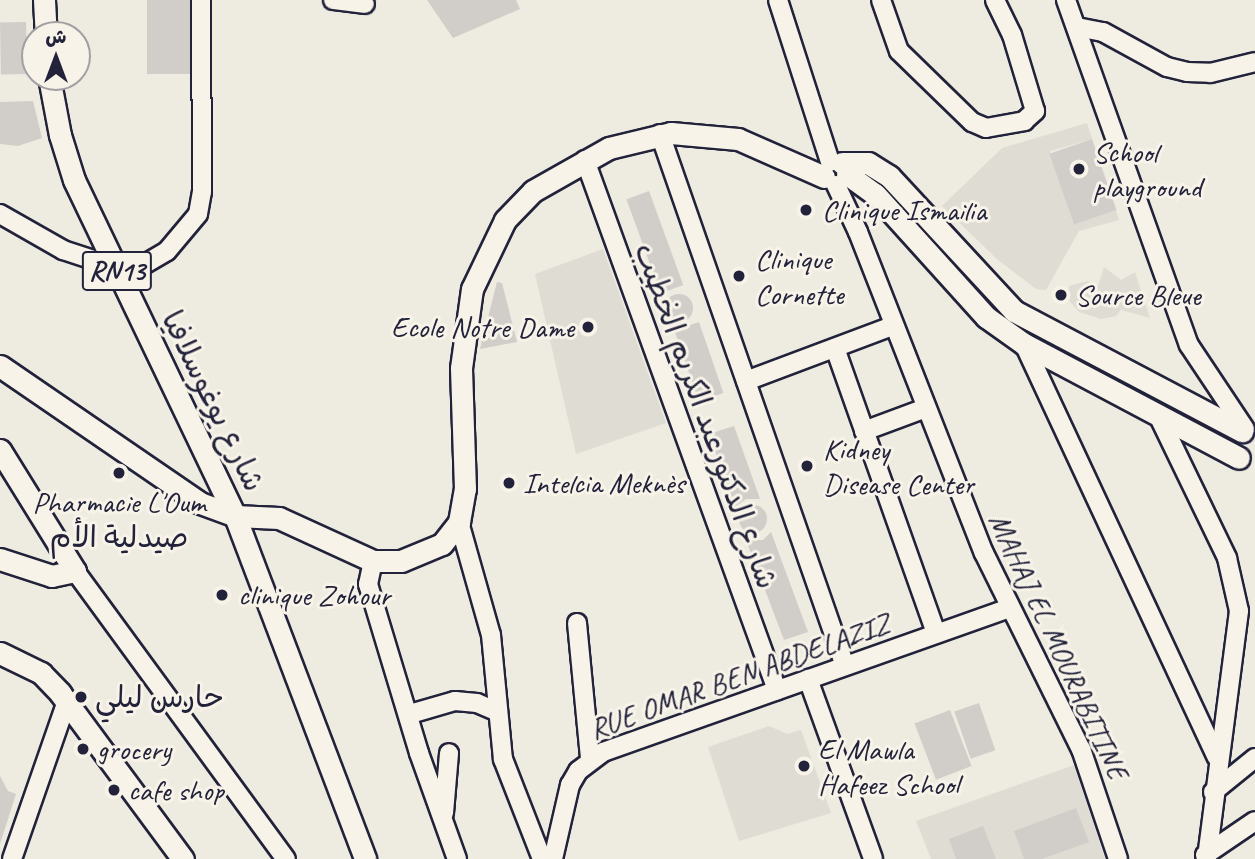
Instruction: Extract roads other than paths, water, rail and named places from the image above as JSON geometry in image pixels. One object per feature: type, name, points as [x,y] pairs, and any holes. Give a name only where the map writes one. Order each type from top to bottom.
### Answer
[{"type":"main road","points":[[44,0],[45,21]]},
{"type":"main road","name":"شارع يوغوسلافيا","points":[[52,91],[60,135],[74,180],[235,516]]},
{"type":"main road","points":[[0,366],[183,494],[235,516],[279,518],[373,561],[401,561],[442,544],[459,522],[465,489],[461,368],[472,289],[505,220],[533,191],[622,142],[660,134],[706,133],[738,139],[836,172],[876,194],[967,299],[1024,344],[1247,463]]},
{"type":"main road","points":[[836,172],[868,163],[889,176],[1014,311],[1247,428],[1236,447],[1247,463]]},
{"type":"main road","points":[[0,450],[75,571],[52,576],[0,559]]},
{"type":"main road","name":"RN13","points":[[235,516],[365,859]]},
{"type":"main road","points":[[0,653],[41,673],[67,701],[174,854]]},
{"type":"street","points":[[0,214],[63,250],[118,273],[167,251],[198,214],[202,192],[201,0]]},
{"type":"street","points":[[333,0],[365,4]]},
{"type":"street","name":"MAHAJ EL MOURABITINE","points":[[778,0],[892,326],[1010,608],[1081,749],[1118,859]]},
{"type":"street","points":[[881,0],[899,51],[972,122],[986,128],[1024,121],[1035,111],[1012,35],[995,0]]},
{"type":"street","points":[[1066,0],[1189,345],[1247,428]]},
{"type":"street","points":[[1077,27],[1102,32],[1167,67],[1187,72],[1210,74],[1255,62]]},
{"type":"street","name":"شارع الدكتورعبد الكريم الخطيب","points":[[660,134],[845,666]]},
{"type":"street","name":"شارع الدكتورعبد الكريم الخطيب","points":[[585,160],[777,690]]},
{"type":"street","points":[[746,381],[892,326]]},
{"type":"street","points":[[1024,344],[1217,757]]},
{"type":"street","points":[[835,348],[936,634]]},
{"type":"street","points":[[864,431],[926,408]]},
{"type":"street","points":[[1158,415],[1227,558],[1240,631],[1217,757],[1206,857]]},
{"type":"street","points":[[459,522],[491,635],[496,711],[507,777],[542,859]]},
{"type":"street","points":[[373,561],[368,584],[457,859]]},
{"type":"street","points":[[75,571],[286,859]]},
{"type":"street","name":"RUE OMAR BEN ABDELAZIZ","points":[[553,859],[570,785],[590,759],[1010,608]]},
{"type":"street","points":[[1240,631],[1255,619]]},
{"type":"street","points":[[576,624],[590,759]]},
{"type":"street","points":[[808,679],[873,859]]},
{"type":"street","points":[[12,859],[67,701]]},
{"type":"street","points":[[410,714],[455,701],[477,703],[496,711]]},
{"type":"street","points":[[443,820],[449,753]]},
{"type":"street","points":[[1213,792],[1255,758]]},
{"type":"street","points":[[1206,857],[1255,821]]},
{"type":"place","name":"School playground","points":[[1079,169]]},
{"type":"place","name":"Clinique Ismailia","points":[[806,210]]},
{"type":"place","name":"Clinique Cornette","points":[[739,276]]},
{"type":"place","name":"Source Bleue","points":[[1061,295]]},
{"type":"place","name":"Ecole Notre Dame","points":[[588,327]]},
{"type":"place","name":"Kidney Disease Center","points":[[807,466]]},
{"type":"place","name":"Pharmacie L'Oum صيدلية الأم","points":[[119,473]]},
{"type":"place","name":"Intelcia Meknès","points":[[509,483]]},
{"type":"place","name":"clinique Zohour","points":[[222,595]]},
{"type":"place","name":"حارس ليلي","points":[[81,697]]},
{"type":"place","name":"grocery","points":[[83,749]]},
{"type":"place","name":"El Mawla Hafeez School","points":[[804,766]]},
{"type":"place","name":"cafe shop","points":[[114,790]]}]
